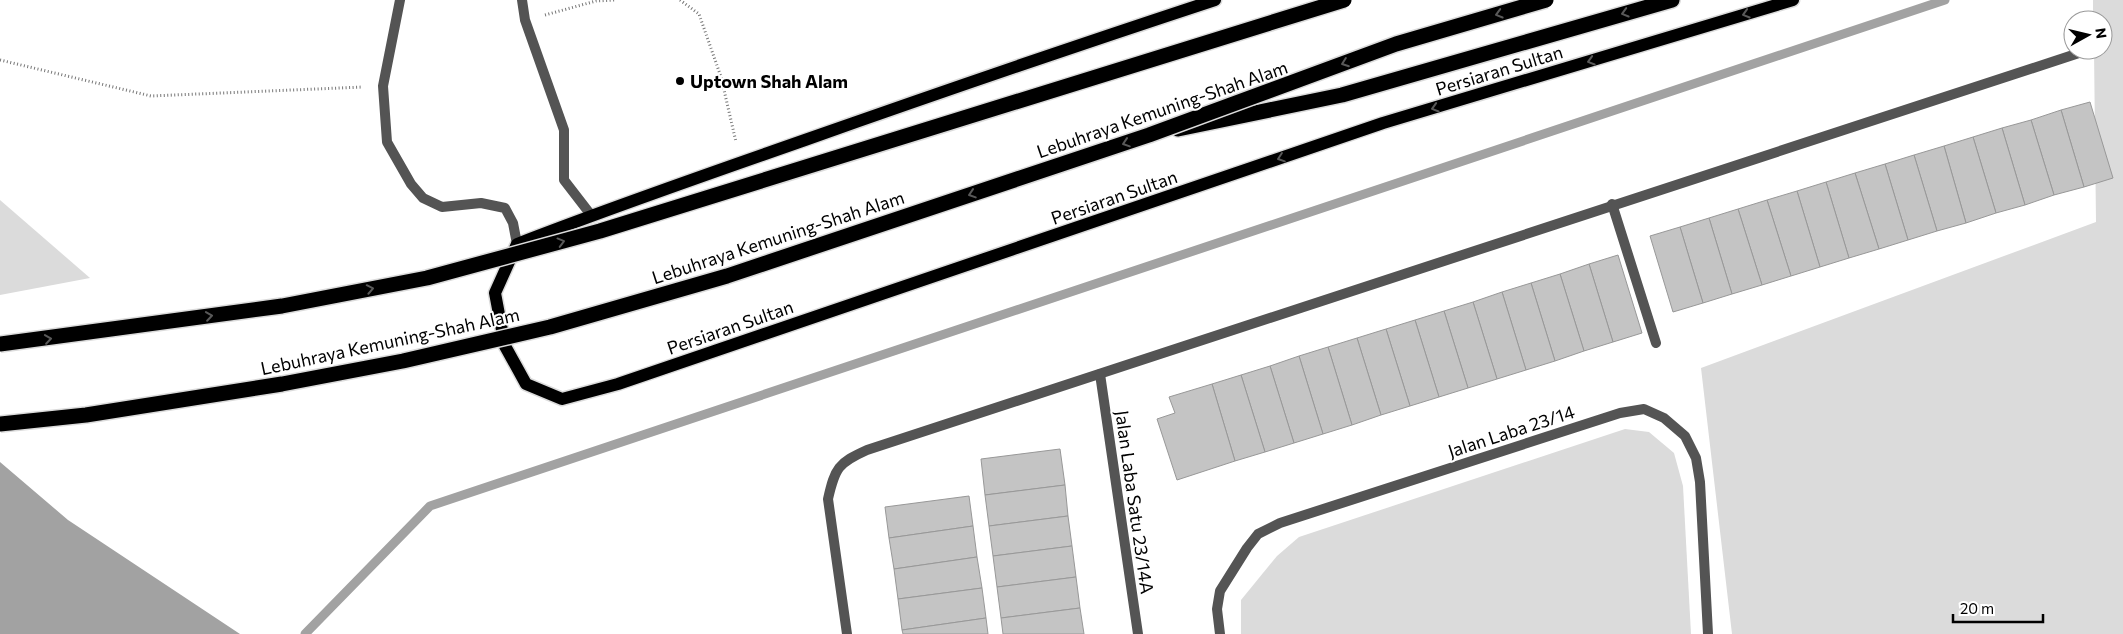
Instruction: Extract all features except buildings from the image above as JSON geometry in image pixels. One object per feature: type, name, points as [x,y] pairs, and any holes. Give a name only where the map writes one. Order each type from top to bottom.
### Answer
[{"type":"highway","points":[[0,344],[282,306],[427,278],[600,231],[1344,0]]},
{"type":"highway","name":"Lebuhraya Kemuning-Shah Alam","points":[[0,424],[86,415],[282,384],[404,361],[550,327],[727,276],[1149,135],[1396,44],[1546,0]]},
{"type":"highway","points":[[1149,135],[1342,95],[1672,0]]},
{"type":"main road","points":[[517,244],[591,215],[1044,56],[1215,0]]},
{"type":"main road","name":"Persiaran Sultan","points":[[517,244],[495,293],[505,346],[526,384],[562,399],[618,384],[1383,123],[1793,0]]},
{"type":"street","points":[[400,0],[384,86],[387,142],[411,184],[424,198],[442,207],[481,203],[505,208],[513,223],[517,244]]},
{"type":"street","points":[[522,0],[525,20],[564,130],[564,180],[591,215]]},
{"type":"street","points":[[847,634],[828,499],[833,477],[845,460],[877,447],[1612,204],[2063,58]]},
{"type":"street","points":[[1612,204],[1656,343]]},
{"type":"street","name":"Jalan Laba Satu 23/14A","points":[[1100,374],[1138,634]]},
{"type":"street","name":"Jalan Laba 23/14","points":[[1220,634],[1217,609],[1220,591],[1258,534],[1280,523],[1620,413],[1644,410],[1664,418],[1685,436],[1696,458],[1700,482],[1708,634]]},
{"type":"path","points":[[525,20],[596,1],[615,0]]},
{"type":"path","points":[[680,0],[698,14],[721,77],[741,162]]},
{"type":"path","points":[[0,60],[151,96],[384,86]]},
{"type":"shaded area","points":[[2093,0],[2123,0],[2123,634],[1732,634],[1701,368],[2096,222],[2094,60],[2113,60],[2113,10],[2093,10]]},
{"type":"shaded area","points":[[0,200],[90,278],[0,295]]},
{"type":"shaded area","points":[[1625,429],[1649,432],[1674,453],[1683,486],[1691,634],[1241,634],[1241,600],[1277,556],[1299,537]]},
{"type":"shaded area","points":[[0,462],[68,520],[240,634],[0,634]]},
{"type":"waterway","points":[[305,634],[430,506],[1945,0]]},
{"type":"place","name":"Uptown Shah Alam","points":[[680,81]]}]
